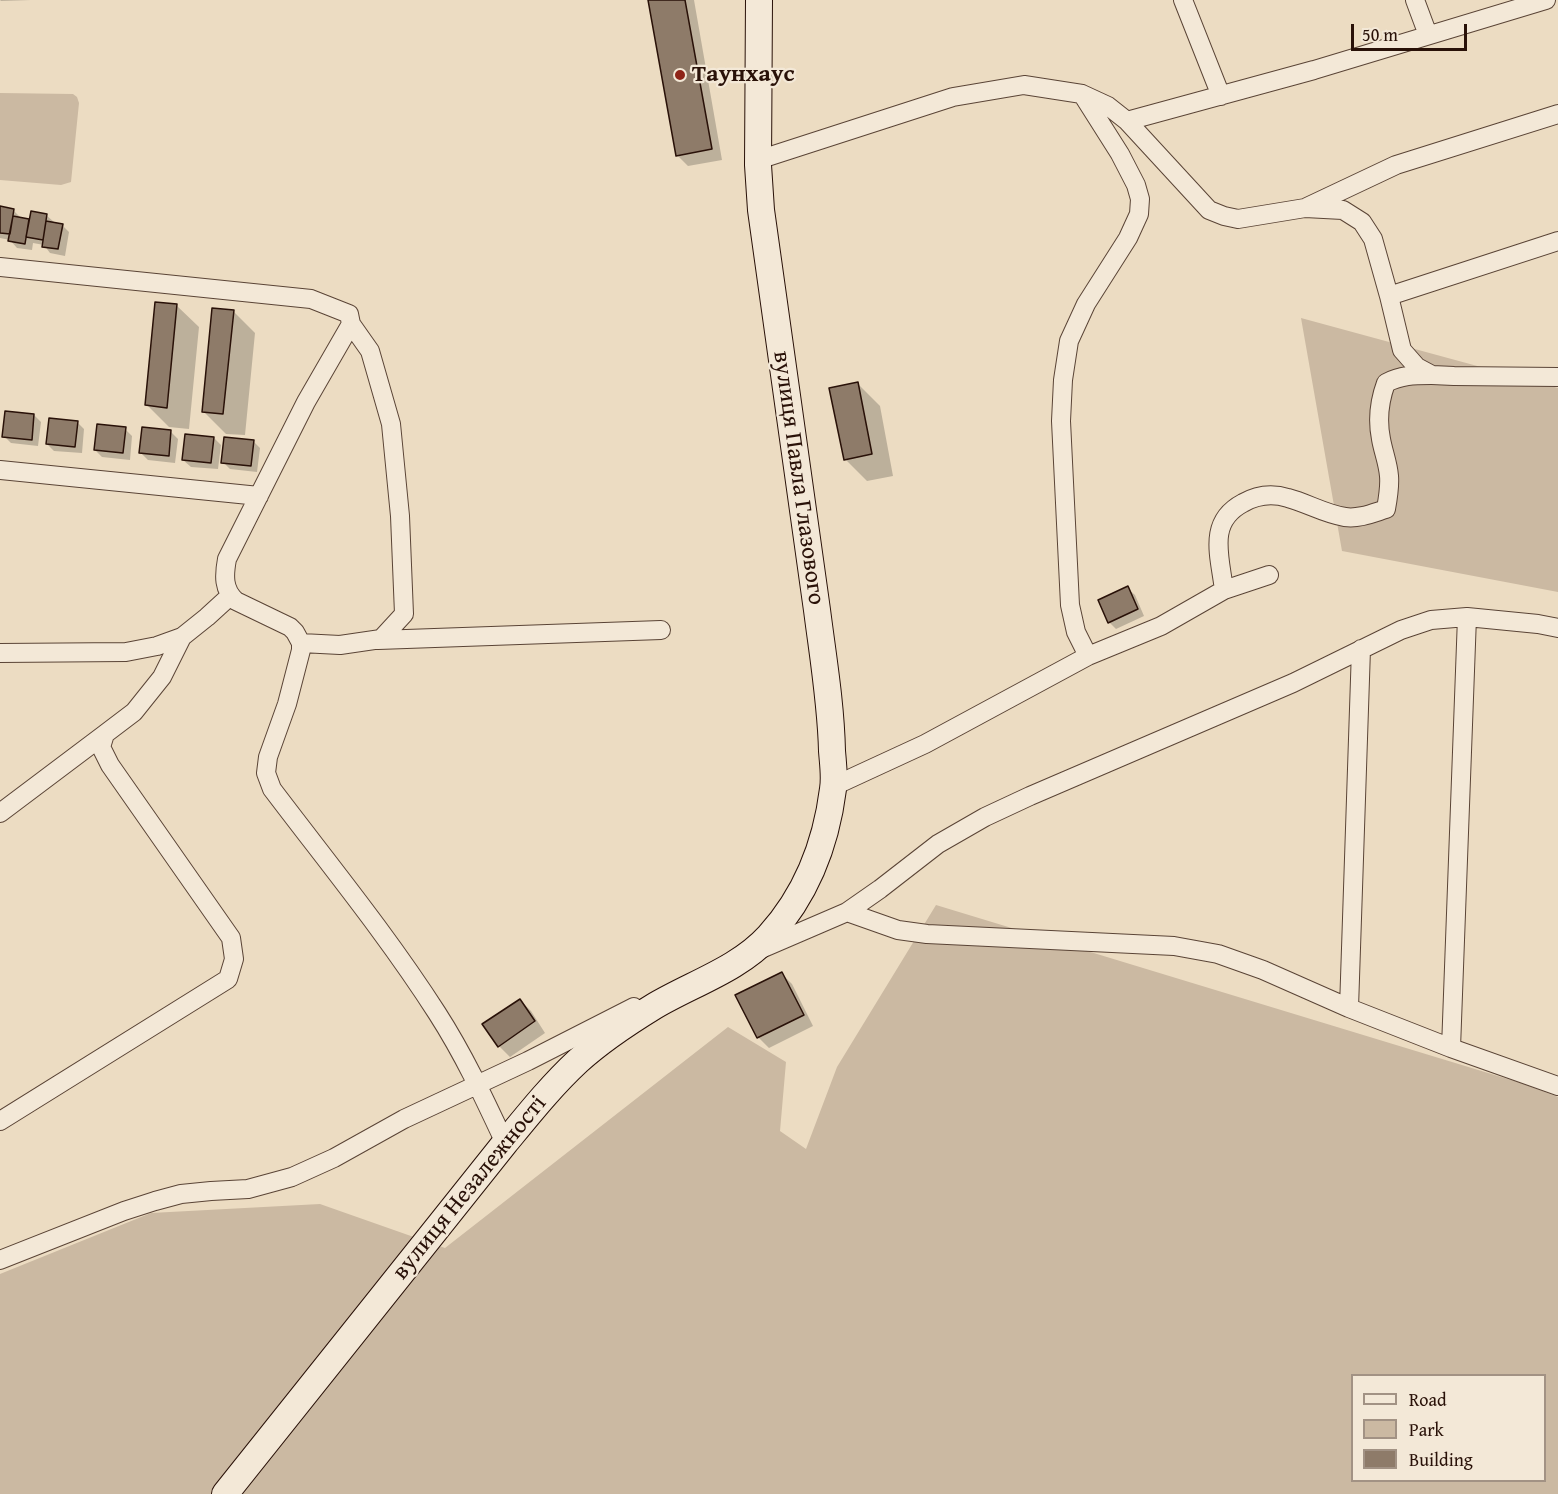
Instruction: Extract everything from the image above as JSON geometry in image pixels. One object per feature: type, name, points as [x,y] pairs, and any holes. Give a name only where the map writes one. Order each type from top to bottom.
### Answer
[{"type":"main road","name":"вулиця Павла Глазового","points":[[757,947],[786,916],[812,873],[827,826],[834,786],[827,690],[761,210],[758,160],[759,0]]},
{"type":"main road","name":"вулиця Незалежності","points":[[225,1494],[550,1089],[580,1059],[654,1006],[721,971],[757,947]]},
{"type":"street","points":[[1183,0],[1221,96]]},
{"type":"street","points":[[1415,0],[1428,35]]},
{"type":"street","points":[[1127,121],[1314,70],[1546,0]]},
{"type":"street","points":[[758,160],[953,97],[1024,85],[1082,94],[1108,106],[1127,121],[1209,210],[1239,219],[1305,208],[1343,210],[1362,222],[1373,239],[1402,350],[1417,367],[1432,375]]},
{"type":"street","points":[[1082,94],[1120,154],[1136,185],[1140,199],[1139,214],[1128,238],[1086,304],[1068,342],[1063,380],[1061,421],[1070,605],[1076,632],[1088,656]]},
{"type":"street","points":[[1305,208],[1396,165],[1558,114]]},
{"type":"street","points":[[1389,296],[1558,241]]},
{"type":"street","points":[[0,267],[310,299],[349,314],[351,324],[370,351],[391,424],[400,516],[404,614],[378,640]]},
{"type":"street","points":[[351,324],[306,402],[227,560],[224,575],[230,596],[290,627],[301,643],[302,650],[295,676],[268,757],[266,773],[272,789],[376,924],[437,1014],[478,1085],[505,1143]]},
{"type":"street","points":[[1224,590],[1219,534],[1223,521],[1233,508],[1265,495],[1289,498],[1347,518],[1364,516],[1386,509],[1389,475],[1381,439],[1378,409],[1386,383],[1408,375],[1558,377]]},
{"type":"street","points":[[0,470],[259,496]]},
{"type":"street","points":[[834,786],[925,744],[1088,656],[1161,626],[1224,590],[1269,575]]},
{"type":"street","points":[[0,653],[126,652],[157,646],[182,637],[230,596]]},
{"type":"street","points":[[757,947],[847,912],[939,844],[985,817],[1293,682],[1401,630],[1431,620],[1467,617],[1527,622],[1558,628]]},
{"type":"street","points":[[1450,1048],[1467,617]]},
{"type":"street","points":[[301,643],[340,645],[378,640],[661,630]]},
{"type":"street","points":[[0,813],[134,712],[162,677],[182,637]]},
{"type":"street","points":[[1349,1008],[1361,649]]},
{"type":"street","points":[[0,1120],[228,979],[234,958],[231,938],[110,765],[101,747],[105,734]]},
{"type":"street","points":[[847,912],[898,930],[927,934],[1118,942],[1174,946],[1218,954],[1263,970],[1349,1008],[1450,1048],[1558,1086]]},
{"type":"street","points":[[0,1260],[155,1200],[181,1194],[248,1189],[292,1177],[334,1158],[404,1119],[528,1061],[650,999]]},
{"type":"green space","points":[[0,93],[73,94],[77,97],[79,103],[71,182],[61,185],[0,180]]},
{"type":"green space","points":[[1301,318],[1558,388],[1558,592],[1342,551]]},
{"type":"green space","points":[[936,905],[1521,1083],[1558,1097],[1558,1494],[0,1494],[0,1274],[151,1213],[320,1204],[445,1248],[728,1027],[786,1062],[780,1131],[806,1149],[837,1067]]},
{"type":"building","name":"Таунхаус","points":[[648,0],[685,0],[712,149],[676,156]]},
{"type":"building","points":[[0,206],[14,209],[10,234],[0,233]]},
{"type":"building","points":[[31,211],[47,214],[43,240],[26,237]]},
{"type":"building","points":[[13,216],[29,219],[25,244],[8,241]]},
{"type":"building","points":[[46,221],[63,224],[58,249],[42,247]]},
{"type":"building","points":[[155,302],[177,304],[167,408],[145,405]]},
{"type":"building","points":[[212,308],[234,310],[223,414],[202,412]]},
{"type":"building","points":[[858,382],[872,454],[844,460],[829,388]]},
{"type":"building","points":[[5,411],[34,414],[32,440],[2,437]]},
{"type":"building","points":[[49,418],[78,421],[75,447],[46,444]]},
{"type":"building","points":[[97,424],[126,427],[123,453],[94,450]]},
{"type":"building","points":[[142,427],[171,430],[169,456],[139,453]]},
{"type":"building","points":[[185,434],[214,437],[211,463],[182,460]]},
{"type":"building","points":[[224,437],[254,440],[251,466],[221,463]]},
{"type":"building","points":[[1128,586],[1138,609],[1108,623],[1098,600]]},
{"type":"building","points":[[782,972],[804,1015],[757,1038],[735,995]]},
{"type":"building","points":[[520,999],[535,1021],[498,1047],[482,1024]]},
{"type":"place","name":"Таунхаус","points":[[680,75]]}]
